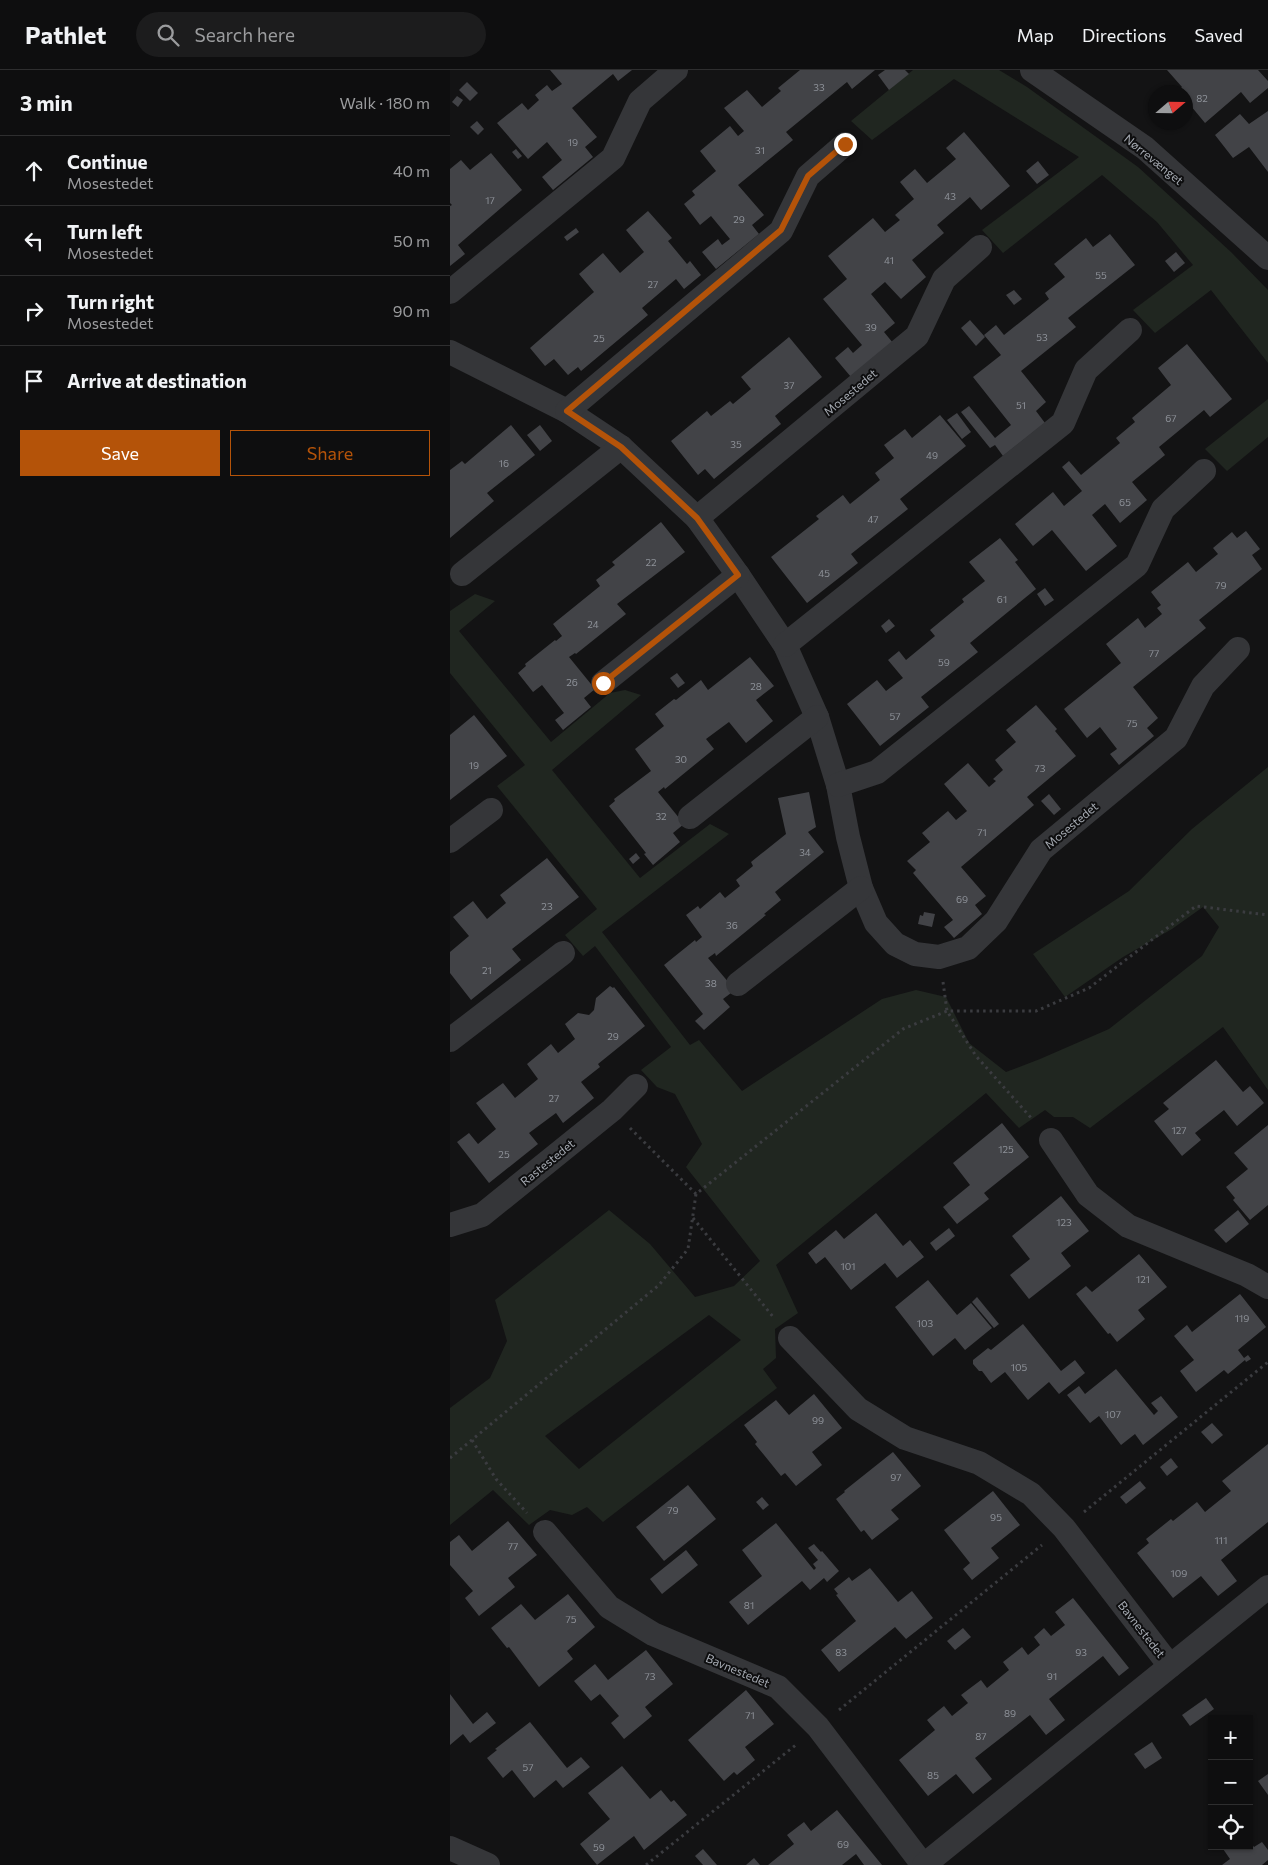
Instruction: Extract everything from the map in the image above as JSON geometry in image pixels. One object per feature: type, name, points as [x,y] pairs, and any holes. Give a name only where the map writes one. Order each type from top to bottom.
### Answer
[{"type":"street","points":[[450,292],[613,158],[640,101],[676,70]]},
{"type":"street","name":"Nørrevænget","points":[[1032,70],[1146,148],[1268,258]]},
{"type":"street","points":[[567,411],[781,230],[808,176],[845,144]]},
{"type":"street","name":"Mosestedet","points":[[697,518],[917,336],[944,278],[980,247]]},
{"type":"street","points":[[785,645],[1063,423],[1086,370],[1130,330]]},
{"type":"street","name":"Mosestedet","points":[[450,352],[567,411],[621,447],[697,518],[785,645],[817,717],[838,785],[860,888],[876,923],[895,944],[915,954],[939,957],[968,948],[996,921],[1041,850],[1176,738],[1204,686],[1238,649]]},
{"type":"street","points":[[462,574],[621,447]]},
{"type":"street","points":[[838,785],[877,772],[1136,565],[1163,509],[1204,471]]},
{"type":"street","points":[[603,683],[738,575]]},
{"type":"street","points":[[690,817],[817,717]]},
{"type":"street","points":[[450,841],[491,810]]},
{"type":"street","points":[[738,984],[860,888]]},
{"type":"street","points":[[450,1040],[563,953]]},
{"type":"street","name":"Rastestedet","points":[[450,1224],[482,1215],[612,1110],[636,1086]]},
{"type":"street","points":[[1051,1140],[1088,1195],[1128,1226],[1247,1275],[1268,1287]]},
{"type":"street","name":"Bavnestedet","points":[[790,1338],[858,1409],[905,1438],[980,1463],[1031,1494],[1064,1528],[1170,1666]]},
{"type":"street","name":"Bavnestedet","points":[[545,1532],[609,1607],[653,1634],[778,1687],[818,1727],[923,1865],[1268,1586]]},
{"type":"street","points":[[450,1848],[488,1865]]},
{"type":"path","points":[[450,1458],[659,1285],[688,1249],[696,1194],[903,1029],[947,1011],[1036,1011],[1089,988],[1196,906],[1268,915]]},
{"type":"path","points":[[947,1011],[976,1056],[1051,1140]]},
{"type":"path","points":[[612,1110],[696,1194]]},
{"type":"path","points":[[693,1217],[790,1338]]},
{"type":"path","points":[[646,1865],[1268,1362]]},
{"type":"path","points":[[472,1440],[496,1479],[545,1532]]},
{"type":"shaded area","points":[[913,70],[999,70],[1027,87],[1138,167],[1231,252],[1268,290],[1268,363],[1211,290],[1155,333],[1133,310],[1193,265],[1157,222],[1102,175],[1003,253],[982,230],[1079,157],[954,79],[872,140],[851,121]]},
{"type":"shaded area","points":[[1268,399],[1268,437],[1227,471],[1205,449]]},
{"type":"shaded area","points":[[475,594],[495,601],[459,631],[551,742],[610,693],[625,690],[641,695],[552,770],[640,878],[710,824],[729,834],[602,932],[690,1045],[699,1040],[742,1091],[882,999],[916,990],[946,997],[969,1043],[1006,1072],[1109,1029],[1202,956],[1219,927],[1203,907],[1172,929],[1123,957],[1065,997],[1033,954],[1129,891],[1192,829],[1268,767],[1268,1090],[1223,1027],[1090,1128],[1073,1117],[1054,1117],[1045,1110],[1019,1128],[986,1093],[776,1265],[798,1313],[775,1329],[776,1358],[763,1369],[777,1388],[603,1522],[587,1507],[572,1515],[550,1510],[529,1525],[493,1490],[450,1525],[450,1408],[490,1378],[507,1341],[495,1300],[609,1210],[650,1244],[695,1297],[734,1286],[760,1261],[686,1167],[702,1144],[675,1094],[657,1087],[641,1070],[671,1047],[595,946],[583,956],[565,935],[597,909],[497,786],[525,765],[450,673],[450,611]],"holes":[[[709,1315],[741,1340],[579,1469],[545,1436]]]},
{"type":"building","points":[[550,70],[632,70],[618,81],[613,74],[572,108],[597,137],[585,147],[593,157],[553,190],[542,177],[562,160],[547,142],[528,159],[497,123],[522,103],[528,110],[539,100],[535,95],[547,85],[552,91],[562,84]]},
{"type":"building","points":[[800,70],[875,70],[852,89],[847,82],[786,132],[793,140],[738,185],[764,215],[752,225],[759,234],[716,269],[702,252],[718,239],[722,245],[730,239],[711,216],[700,225],[684,204],[695,195],[692,191],[716,171],[700,151],[730,126],[738,136],[744,131],[724,108],[747,90],[762,107],[781,91],[778,88]]},
{"type":"building","points":[[885,70],[905,70],[909,74],[889,90],[878,75]]},
{"type":"building","points":[[1167,70],[1258,70],[1268,81],[1268,88],[1250,103],[1241,92],[1205,123],[1193,108],[1193,85],[1180,85]]},
{"type":"building","points":[[467,82],[478,93],[470,101],[459,90]]},
{"type":"building","points":[[457,96],[463,100],[458,107],[452,102]]},
{"type":"building","points":[[1268,111],[1268,172],[1249,147],[1233,158],[1215,135],[1240,114],[1249,124]]},
{"type":"building","points":[[477,121],[484,129],[478,135],[470,127]]},
{"type":"building","points":[[964,132],[1010,186],[981,210],[970,197],[937,225],[944,233],[912,260],[926,277],[901,299],[885,282],[871,294],[895,323],[884,332],[893,343],[851,377],[835,358],[848,347],[853,353],[862,345],[823,299],[847,279],[828,256],[873,218],[885,232],[900,220],[895,215],[914,199],[900,182],[915,169],[927,183],[956,159],[946,148]]},
{"type":"building","points":[[516,149],[522,156],[518,159],[512,152]]},
{"type":"building","points":[[491,153],[522,190],[458,245],[465,254],[450,266],[450,206],[452,205],[450,203],[450,169],[461,160],[470,170]]},
{"type":"building","points":[[1038,161],[1049,175],[1037,184],[1026,171]]},
{"type":"building","points":[[648,211],[672,238],[668,241],[687,264],[690,261],[701,275],[684,289],[676,279],[642,308],[648,315],[581,371],[578,367],[568,375],[554,359],[545,366],[530,348],[594,292],[579,274],[603,253],[620,273],[644,252],[626,230]]},
{"type":"building","points":[[576,228],[579,232],[567,241],[564,237]]},
{"type":"building","points":[[1110,234],[1135,265],[1068,318],[1076,327],[1021,371],[1046,402],[1036,411],[1045,423],[1003,456],[995,445],[990,448],[961,412],[969,406],[995,438],[1011,425],[973,377],[1001,355],[984,335],[996,325],[1004,335],[1049,299],[1045,293],[1065,277],[1054,264],[1086,238],[1093,247]]},
{"type":"building","points":[[1176,252],[1185,263],[1174,272],[1165,261]]},
{"type":"building","points":[[1014,290],[1022,299],[1014,305],[1006,295]]},
{"type":"building","points":[[970,320],[985,337],[976,346],[961,328]]},
{"type":"building","points":[[789,337],[822,377],[775,416],[781,424],[714,479],[705,469],[698,475],[671,441],[707,411],[711,416],[730,401],[733,404],[751,389],[741,377]]},
{"type":"building","points":[[1187,344],[1232,399],[1210,417],[1204,410],[1159,447],[1165,455],[1132,482],[1147,500],[1120,523],[1105,504],[1092,515],[1117,546],[1086,571],[1052,530],[1033,546],[1015,524],[1053,492],[1064,506],[1082,491],[1062,467],[1069,461],[1081,475],[1120,443],[1116,438],[1135,422],[1132,418],[1171,385],[1158,368]]},
{"type":"building","points":[[957,413],[971,432],[962,439],[947,420]]},
{"type":"building","points":[[940,415],[966,446],[900,499],[908,509],[851,554],[858,563],[807,603],[771,557],[819,519],[816,516],[843,495],[850,504],[880,480],[875,473],[894,458],[884,445],[905,429],[912,438]]},
{"type":"building","points":[[511,425],[535,455],[487,493],[494,501],[450,538],[450,470],[462,461],[465,464]]},
{"type":"building","points":[[540,425],[552,441],[540,451],[527,435]]},
{"type":"building","points":[[661,522],[685,552],[617,604],[626,614],[576,654],[569,657],[595,689],[584,698],[591,707],[563,730],[555,720],[564,713],[542,685],[533,692],[518,673],[526,666],[525,664],[562,636],[553,624],[600,586],[596,580],[615,565],[612,562]]},
{"type":"building","points":[[1246,531],[1260,549],[1252,555],[1262,569],[1199,620],[1206,628],[1133,687],[1158,718],[1147,728],[1154,736],[1119,765],[1110,754],[1117,749],[1100,727],[1087,738],[1064,709],[1121,663],[1106,644],[1138,618],[1145,628],[1162,614],[1157,608],[1161,605],[1151,592],[1188,562],[1196,572],[1218,554],[1213,548],[1232,532],[1237,538]]},
{"type":"building","points":[[1000,538],[1018,560],[1015,562],[1036,589],[970,643],[978,652],[921,697],[929,707],[880,746],[847,704],[877,680],[886,691],[903,678],[888,660],[899,651],[906,660],[935,636],[930,630],[964,602],[962,599],[985,581],[969,562]]},
{"type":"building","points":[[1045,588],[1054,600],[1045,606],[1037,594]]},
{"type":"building","points":[[889,619],[895,626],[886,633],[881,626]]},
{"type":"building","points":[[750,657],[774,686],[756,700],[773,721],[746,743],[729,722],[706,739],[714,749],[665,789],[664,787],[658,792],[684,824],[673,833],[680,842],[653,865],[644,854],[646,853],[609,806],[615,801],[614,799],[651,771],[635,749],[664,726],[655,714],[701,680],[708,690]]},
{"type":"building","points":[[677,673],[685,683],[678,688],[670,678]]},
{"type":"building","points":[[1036,705],[1057,729],[1055,731],[1076,756],[1027,797],[1034,805],[961,867],[986,896],[975,905],[982,914],[954,938],[944,927],[953,920],[913,873],[916,870],[907,861],[930,842],[922,833],[948,811],[956,820],[967,811],[944,784],[968,763],[989,787],[996,781],[993,779],[1003,770],[995,760],[1016,742],[1006,730]]},
{"type":"building","points":[[474,715],[507,756],[450,800],[450,735]]},
{"type":"building","points":[[809,792],[816,827],[808,832],[824,852],[775,892],[781,900],[764,914],[766,915],[716,956],[715,953],[708,958],[735,990],[723,999],[730,1007],[704,1030],[695,1021],[703,1014],[664,965],[695,940],[696,942],[702,937],[686,915],[698,906],[700,909],[720,892],[725,898],[740,886],[736,880],[753,866],[751,862],[786,834],[778,798]]},
{"type":"building","points":[[1049,794],[1061,809],[1054,815],[1041,801]]},
{"type":"building","points":[[636,853],[640,858],[633,864],[629,859]]},
{"type":"building","points":[[547,858],[579,897],[512,949],[521,960],[471,1000],[450,973],[450,952],[469,936],[453,917],[473,901],[487,919],[506,903],[500,895]]},
{"type":"building","points":[[924,912],[935,914],[932,927],[918,924],[920,915],[923,916]]},
{"type":"building","points":[[610,986],[614,987],[645,1026],[598,1064],[600,1067],[581,1082],[594,1098],[563,1123],[556,1113],[529,1133],[538,1144],[489,1183],[457,1142],[469,1133],[478,1144],[496,1129],[476,1103],[503,1083],[515,1098],[538,1079],[527,1064],[551,1044],[558,1053],[575,1039],[565,1024],[578,1013],[589,1015],[594,1010],[596,998]]},
{"type":"building","points":[[1216,1060],[1243,1092],[1250,1086],[1264,1103],[1237,1126],[1224,1110],[1195,1133],[1201,1140],[1182,1156],[1154,1121],[1169,1109],[1163,1103]]},
{"type":"building","points":[[1002,1123],[1029,1157],[984,1193],[989,1199],[957,1224],[943,1207],[970,1185],[953,1163]]},
{"type":"building","points":[[1268,1125],[1268,1205],[1250,1220],[1233,1200],[1235,1198],[1226,1187],[1248,1169],[1234,1153]]},
{"type":"building","points":[[1061,1196],[1089,1231],[1061,1253],[1071,1266],[1029,1299],[1010,1275],[1030,1259],[1012,1236]]},
{"type":"building","points":[[1238,1210],[1249,1224],[1226,1243],[1214,1230]]},
{"type":"building","points":[[876,1213],[903,1246],[910,1240],[924,1257],[897,1278],[885,1263],[851,1290],[825,1257],[816,1264],[808,1253],[836,1230],[844,1239]]},
{"type":"building","points":[[949,1228],[955,1236],[936,1251],[930,1243]]},
{"type":"building","points":[[1139,1254],[1167,1287],[1138,1310],[1145,1319],[1117,1342],[1110,1333],[1108,1334],[1076,1294],[1086,1286],[1092,1292]]},
{"type":"building","points":[[928,1280],[957,1315],[971,1303],[992,1328],[965,1350],[955,1338],[933,1356],[895,1307]]},
{"type":"building","points":[[1240,1294],[1266,1327],[1238,1350],[1244,1358],[1248,1355],[1251,1359],[1246,1362],[1245,1360],[1228,1374],[1224,1370],[1196,1392],[1180,1371],[1194,1360],[1174,1336],[1187,1325],[1192,1332]]},
{"type":"building","points":[[977,1297],[999,1324],[994,1328],[972,1302]]},
{"type":"building","points":[[1023,1324],[1061,1371],[1075,1360],[1085,1373],[1059,1394],[1049,1382],[1028,1400],[1005,1372],[991,1383],[982,1371],[979,1371],[973,1364],[973,1360],[988,1348],[991,1350]]},
{"type":"building","points":[[1116,1369],[1154,1415],[1158,1411],[1151,1403],[1161,1396],[1178,1417],[1143,1445],[1135,1434],[1121,1445],[1099,1416],[1090,1423],[1067,1395],[1079,1386],[1085,1394]]},
{"type":"building","points":[[814,1394],[842,1428],[812,1452],[822,1465],[796,1486],[785,1473],[781,1476],[755,1444],[757,1442],[744,1425],[776,1400],[789,1415]]},
{"type":"building","points":[[1212,1423],[1223,1435],[1212,1444],[1201,1432]]},
{"type":"building","points":[[1268,1444],[1268,1522],[1221,1560],[1237,1581],[1218,1596],[1201,1576],[1173,1598],[1137,1553],[1149,1543],[1146,1539],[1171,1519],[1173,1521],[1197,1502],[1205,1512],[1231,1491],[1222,1481]]},
{"type":"building","points":[[893,1452],[921,1486],[891,1510],[899,1519],[872,1540],[864,1530],[861,1532],[836,1499]]},
{"type":"building","points":[[1171,1458],[1178,1467],[1167,1476],[1160,1467]]},
{"type":"building","points":[[1140,1481],[1146,1488],[1126,1504],[1120,1497]]},
{"type":"building","points":[[688,1485],[716,1519],[664,1561],[636,1527]]},
{"type":"building","points":[[993,1491],[1020,1525],[991,1548],[999,1558],[972,1580],[963,1569],[970,1563],[944,1530]]},
{"type":"building","points":[[762,1497],[769,1505],[763,1510],[756,1502]]},
{"type":"building","points":[[508,1521],[537,1555],[508,1578],[515,1587],[479,1616],[465,1598],[473,1591],[450,1565],[450,1542],[459,1535],[472,1551]]},
{"type":"building","points":[[776,1523],[814,1570],[816,1568],[813,1564],[818,1560],[808,1548],[814,1544],[839,1571],[827,1582],[824,1578],[810,1590],[802,1581],[748,1625],[729,1602],[762,1576],[742,1550]]},
{"type":"building","points":[[686,1550],[698,1565],[662,1594],[650,1579]]},
{"type":"building","points":[[870,1568],[898,1602],[912,1591],[933,1618],[906,1639],[895,1627],[839,1672],[821,1650],[856,1621],[836,1595],[838,1594],[834,1589],[849,1577],[852,1581]]},
{"type":"building","points":[[568,1594],[595,1627],[567,1651],[573,1659],[539,1687],[509,1647],[507,1648],[491,1628],[521,1604],[535,1620]]},
{"type":"building","points":[[1073,1598],[1129,1668],[1119,1676],[1103,1656],[1049,1699],[1065,1720],[1046,1735],[1030,1715],[975,1758],[992,1779],[973,1794],[956,1774],[928,1796],[899,1760],[935,1730],[927,1720],[944,1706],[952,1716],[968,1703],[961,1695],[981,1680],[987,1688],[1009,1670],[1003,1662],[1022,1647],[1028,1655],[1040,1645],[1034,1637],[1044,1628],[1051,1636],[1065,1625],[1055,1612]]},
{"type":"building","points":[[963,1628],[971,1637],[955,1650],[947,1641]]},
{"type":"building","points":[[646,1650],[673,1684],[645,1707],[652,1716],[624,1739],[611,1723],[619,1716],[600,1694],[591,1701],[574,1681],[595,1664],[608,1680]]},
{"type":"building","points":[[746,1690],[774,1724],[745,1747],[755,1760],[737,1775],[734,1772],[724,1781],[688,1740]]},
{"type":"building","points":[[450,1694],[473,1724],[487,1712],[496,1723],[470,1743],[463,1734],[450,1745]]},
{"type":"building","points":[[1206,1698],[1214,1709],[1190,1726],[1182,1715]]},
{"type":"building","points":[[530,1722],[567,1768],[581,1757],[590,1767],[563,1788],[556,1780],[534,1798],[512,1770],[503,1778],[487,1758],[497,1750],[495,1749]]},
{"type":"building","points":[[1152,1742],[1162,1758],[1145,1769],[1134,1754]]},
{"type":"building","points":[[622,1766],[650,1799],[661,1790],[671,1802],[674,1800],[687,1815],[644,1850],[634,1836],[597,1865],[580,1844],[610,1819],[588,1793]]},
{"type":"building","points":[[1268,1774],[1268,1795],[1258,1781]]},
{"type":"building","points":[[837,1810],[882,1865],[864,1865],[856,1854],[842,1865],[768,1865],[794,1844],[787,1835],[804,1822],[811,1831]]},
{"type":"building","points":[[1262,1842],[1268,1850],[1268,1860],[1262,1865],[1222,1865],[1230,1859],[1224,1850],[1253,1850],[1253,1846],[1254,1847]]},
{"type":"building","points":[[703,1849],[717,1865],[703,1865],[695,1856]]},
{"type":"building","points":[[754,1858],[760,1865],[746,1865]]},
{"type":"route","points":[[603,683],[738,575],[697,518],[621,447],[567,411],[781,230],[808,176],[845,144]]}]
